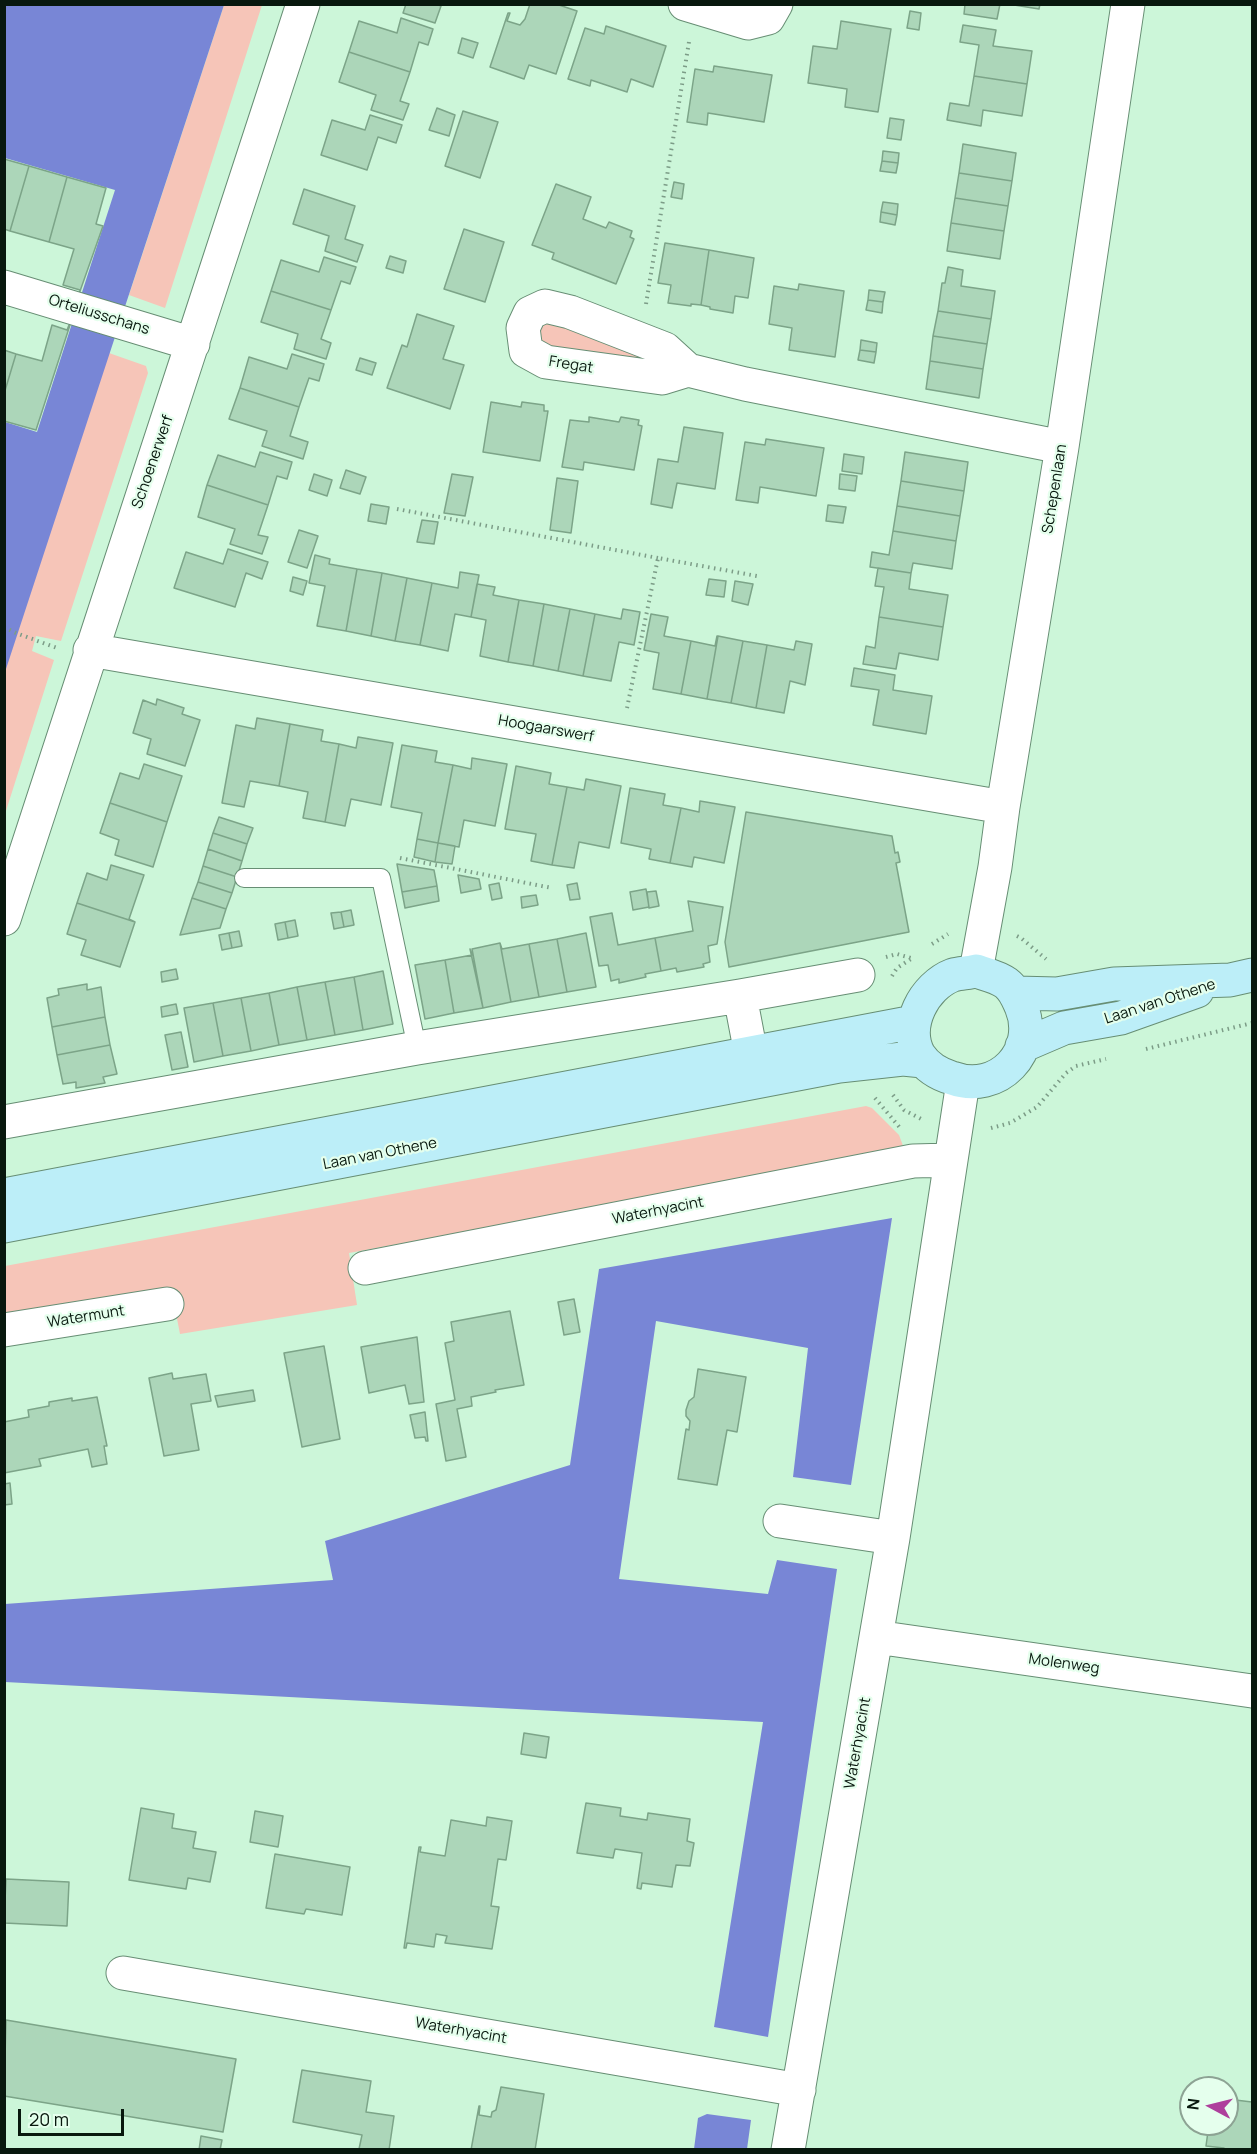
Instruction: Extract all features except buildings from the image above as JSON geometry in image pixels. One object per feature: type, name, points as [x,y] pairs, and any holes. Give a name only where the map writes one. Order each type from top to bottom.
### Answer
[{"type":"street","name":"Schoenerwerf","points":[[4,919],[77,651],[193,344],[303,4]]},
{"type":"street","points":[[690,6],[748,23],[768,18],[776,4]]},
{"type":"street","name":"Schepenlaan","points":[[976,971],[1062,447],[1128,4]]},
{"type":"street","name":"Orteliusschans","points":[[4,287],[193,344]]},
{"type":"street","name":"Fregat","points":[[688,370],[662,378],[546,362],[526,351],[523,328],[530,313],[545,306],[570,312],[665,349],[688,370],[756,387],[1062,447]]},
{"type":"street","name":"Hoogaarswerf","points":[[77,651],[1003,807]]},
{"type":"street","points":[[976,971],[1005,982],[1016,993],[1027,1024],[1023,1046],[1014,1062],[1001,1075],[984,1082],[963,1082],[936,1072],[923,1061],[916,1048],[913,1035],[914,1022],[920,1005],[935,986],[953,975],[976,971]]},
{"type":"street","points":[[4,1122],[417,1048],[858,975]]},
{"type":"street","name":"Laan van Othene","points":[[1016,993],[1057,994],[1114,984],[1241,978]]},
{"type":"street","name":"Laan van Othene","points":[[1023,1046],[1043,1036],[1074,1026],[1121,1018],[1241,978]]},
{"type":"street","points":[[740,996],[754,1067]]},
{"type":"street","name":"Laan van Othene","points":[[4,1226],[754,1067],[914,1022]]},
{"type":"street","name":"Laan van Othene","points":[[4,1196],[754,1067],[903,1059],[923,1061]]},
{"type":"street","name":"Waterhyacint","points":[[789,2150],[893,1538],[963,1082]]},
{"type":"street","name":"Waterhyacint","points":[[365,1268],[913,1161],[953,1145]]},
{"type":"street","name":"Watermunt","points":[[4,1330],[167,1304]]},
{"type":"street","points":[[780,1521],[893,1538]]},
{"type":"street","name":"Molenweg","points":[[876,1637],[1252,1691]]},
{"type":"street","name":"Waterhyacint","points":[[123,1973],[799,2090]]},
{"type":"lane","points":[[244,878],[381,878],[417,1048]]},
{"type":"path","points":[[640,340],[690,6]]},
{"type":"path","points":[[397,509],[757,576]]},
{"type":"path","points":[[621,741],[658,558]]},
{"type":"path","points":[[4,627],[16,633],[77,651]]},
{"type":"path","points":[[381,878],[394,857],[552,888]]},
{"type":"path","points":[[928,947],[945,935],[959,930],[984,930],[1021,938],[1047,959],[1064,978],[1068,993]]},
{"type":"path","points":[[890,978],[897,968],[920,952]]},
{"type":"path","points":[[1144,1049],[1252,1023]]},
{"type":"path","points":[[1074,1026],[1076,1066]]},
{"type":"path","points":[[870,1062],[904,1110],[932,1124],[953,1145],[973,1134],[1010,1123],[1037,1107],[1066,1073],[1076,1066],[1110,1058]]},
{"type":"path","points":[[873,1094],[901,1130],[913,1161]]},
{"type":"shaded area","points":[[224,5],[262,5],[165,308],[129,295]]},
{"type":"shaded area","points":[[554,319],[662,366],[545,348],[536,342],[541,321]]},
{"type":"shaded area","points":[[109,353],[146,366],[148,373],[61,641],[36,636],[32,651],[54,660],[5,814],[5,670]]},
{"type":"shaded area","points":[[866,1106],[872,1108],[899,1135],[905,1151],[349,1253],[357,1305],[180,1334],[171,1288],[5,1318],[5,1266]]},
{"type":"water","points":[[5,5],[224,5],[5,672],[5,422],[37,432],[115,190],[5,158]]},
{"type":"water","points":[[892,1218],[851,1485],[793,1477],[808,1348],[656,1321],[619,1579],[768,1594],[777,1560],[837,1569],[768,2037],[714,2027],[763,1722],[5,1682],[5,1604],[333,1580],[325,1541],[570,1465],[599,1269]]},
{"type":"water","points":[[707,2114],[751,2120],[747,2149],[694,2149],[698,2118]]}]
